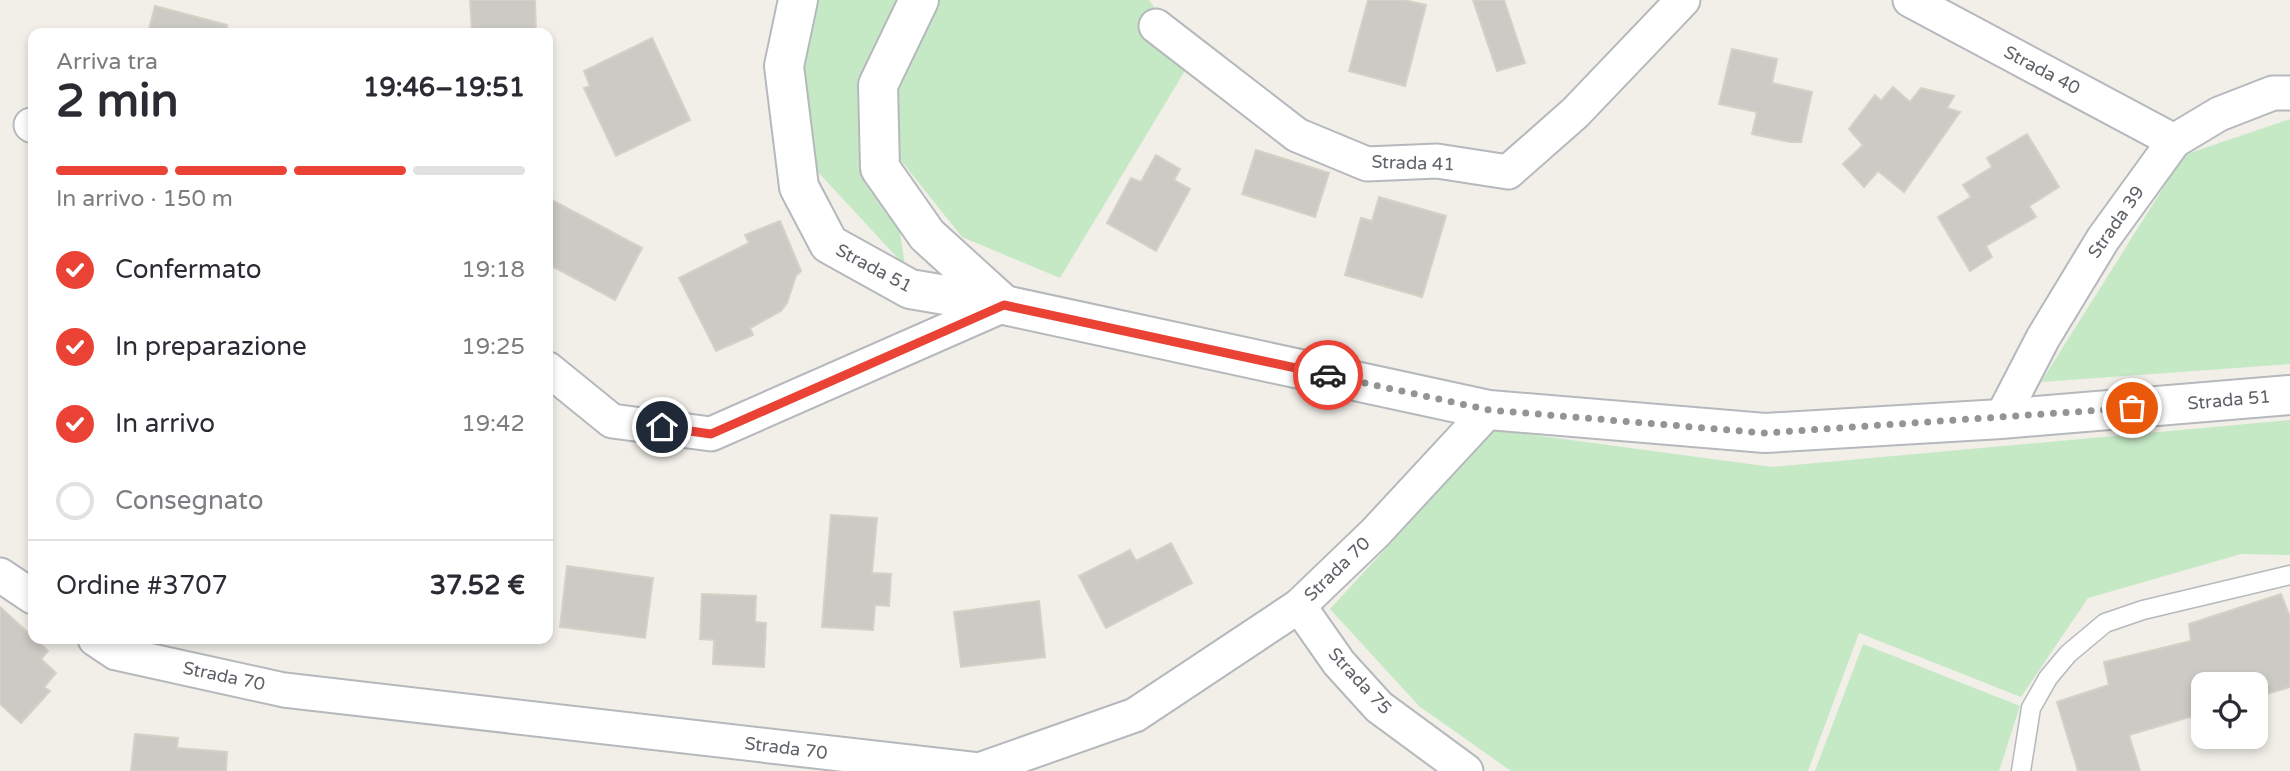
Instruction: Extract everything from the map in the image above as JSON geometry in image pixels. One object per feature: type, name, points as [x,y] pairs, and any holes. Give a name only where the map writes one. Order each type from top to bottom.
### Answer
[{"type":"street","name":"Strada 51","points":[[798,0],[784,66],[799,187],[829,244],[910,289],[1004,305],[1489,410],[1765,433],[2001,419],[2290,395]]},
{"type":"street","points":[[553,373],[612,421],[711,434],[1004,305],[927,235],[880,168],[878,85],[919,0]]},
{"type":"street","name":"Strada 41","points":[[1156,26],[1297,135],[1367,164],[1437,160],[1508,172],[1575,113],[1683,0]]},
{"type":"street","name":"Strada 40","points":[[1910,0],[2174,141]]},
{"type":"street","name":"Strada 39","points":[[2001,419],[2043,338],[2102,239],[2174,141],[2219,114],[2273,93],[2290,93]]},
{"type":"street","name":"Strada 70","points":[[102,644],[116,653],[284,690],[979,770],[1035,759],[1135,715],[1299,606],[1374,533],[1489,410]]},
{"type":"street","points":[[0,575],[28,594]]},
{"type":"street","name":"Strada 75","points":[[1299,606],[1339,663],[1379,707],[1466,771]]},
{"type":"lane","points":[[2021,771],[2031,708],[2036,698],[2068,654],[2105,623],[2143,610],[2290,575]]},
{"type":"green space","points":[[809,0],[1149,0],[1192,59],[1060,278],[962,237],[887,143],[905,266],[793,145]]},
{"type":"green space","points":[[2290,119],[2290,364],[2041,382],[2184,155]]},
{"type":"green space","points":[[2290,420],[2290,555],[2241,554],[2088,598],[2021,697],[1859,633],[1808,771],[1511,771],[1419,706],[1330,609],[1495,430],[1772,467]]},
{"type":"green space","points":[[1863,644],[2020,706],[1999,771],[1815,771]]},
{"type":"building","points":[[470,0],[535,0],[536,28],[472,28]]},
{"type":"building","points":[[1368,0],[1404,0],[1426,5],[1405,86],[1349,71]]},
{"type":"building","points":[[1473,0],[1504,0],[1525,63],[1497,71]]},
{"type":"building","points":[[155,6],[227,25],[227,28],[149,28]]},
{"type":"building","points":[[652,38],[690,120],[616,156],[584,88],[590,86],[584,71]]},
{"type":"building","points":[[1732,49],[1777,59],[1772,83],[1812,92],[1801,142],[1752,134],[1757,112],[1719,104]]},
{"type":"building","points":[[1893,87],[1910,102],[1921,88],[1954,96],[1947,108],[1960,112],[1904,192],[1878,171],[1864,187],[1843,164],[1863,145],[1849,129],[1875,95],[1881,101]]},
{"type":"building","points":[[2027,134],[2059,187],[2029,206],[2036,217],[1986,246],[1992,257],[1970,271],[1938,217],[1971,197],[1963,185],[1992,167],[1987,158]]},
{"type":"building","points":[[1256,150],[1329,173],[1315,217],[1242,194]]},
{"type":"building","points":[[1156,155],[1180,169],[1174,180],[1190,189],[1156,251],[1107,223],[1131,178],[1141,182]]},
{"type":"building","points":[[1379,197],[1446,216],[1422,297],[1345,275],[1361,218],[1372,221]]},
{"type":"building","points":[[553,201],[642,248],[615,300],[553,267]]},
{"type":"building","points":[[780,221],[801,271],[796,276],[787,303],[781,311],[750,328],[753,335],[716,351],[679,278],[749,243],[745,235]]},
{"type":"building","points":[[831,515],[877,518],[872,573],[891,574],[889,606],[875,605],[873,630],[822,627]]},
{"type":"building","points":[[1171,543],[1192,583],[1106,628],[1079,576],[1130,550],[1136,561]]},
{"type":"building","points":[[567,566],[653,578],[645,638],[560,627]]},
{"type":"building","points":[[702,594],[756,596],[755,622],[766,623],[764,667],[713,664],[714,640],[700,639]]},
{"type":"building","points":[[2281,594],[2290,617],[2290,687],[2268,693],[2268,672],[2191,672],[2191,717],[2129,735],[2140,771],[2078,771],[2057,702],[2109,685],[2104,662],[2191,641],[2189,624]]},
{"type":"building","points":[[1039,601],[1045,657],[961,667],[954,612]]},
{"type":"building","points":[[0,607],[28,633],[28,644],[40,644],[48,651],[41,659],[56,673],[44,687],[50,691],[21,723],[0,704]]},
{"type":"building","points":[[135,734],[178,738],[177,748],[227,752],[226,771],[131,771]]},
{"type":"way so far","points":[[1328,375],[1489,410],[1765,433],[2132,408]]},
{"type":"route","points":[[662,427],[711,434],[1004,305],[1328,375]]}]
